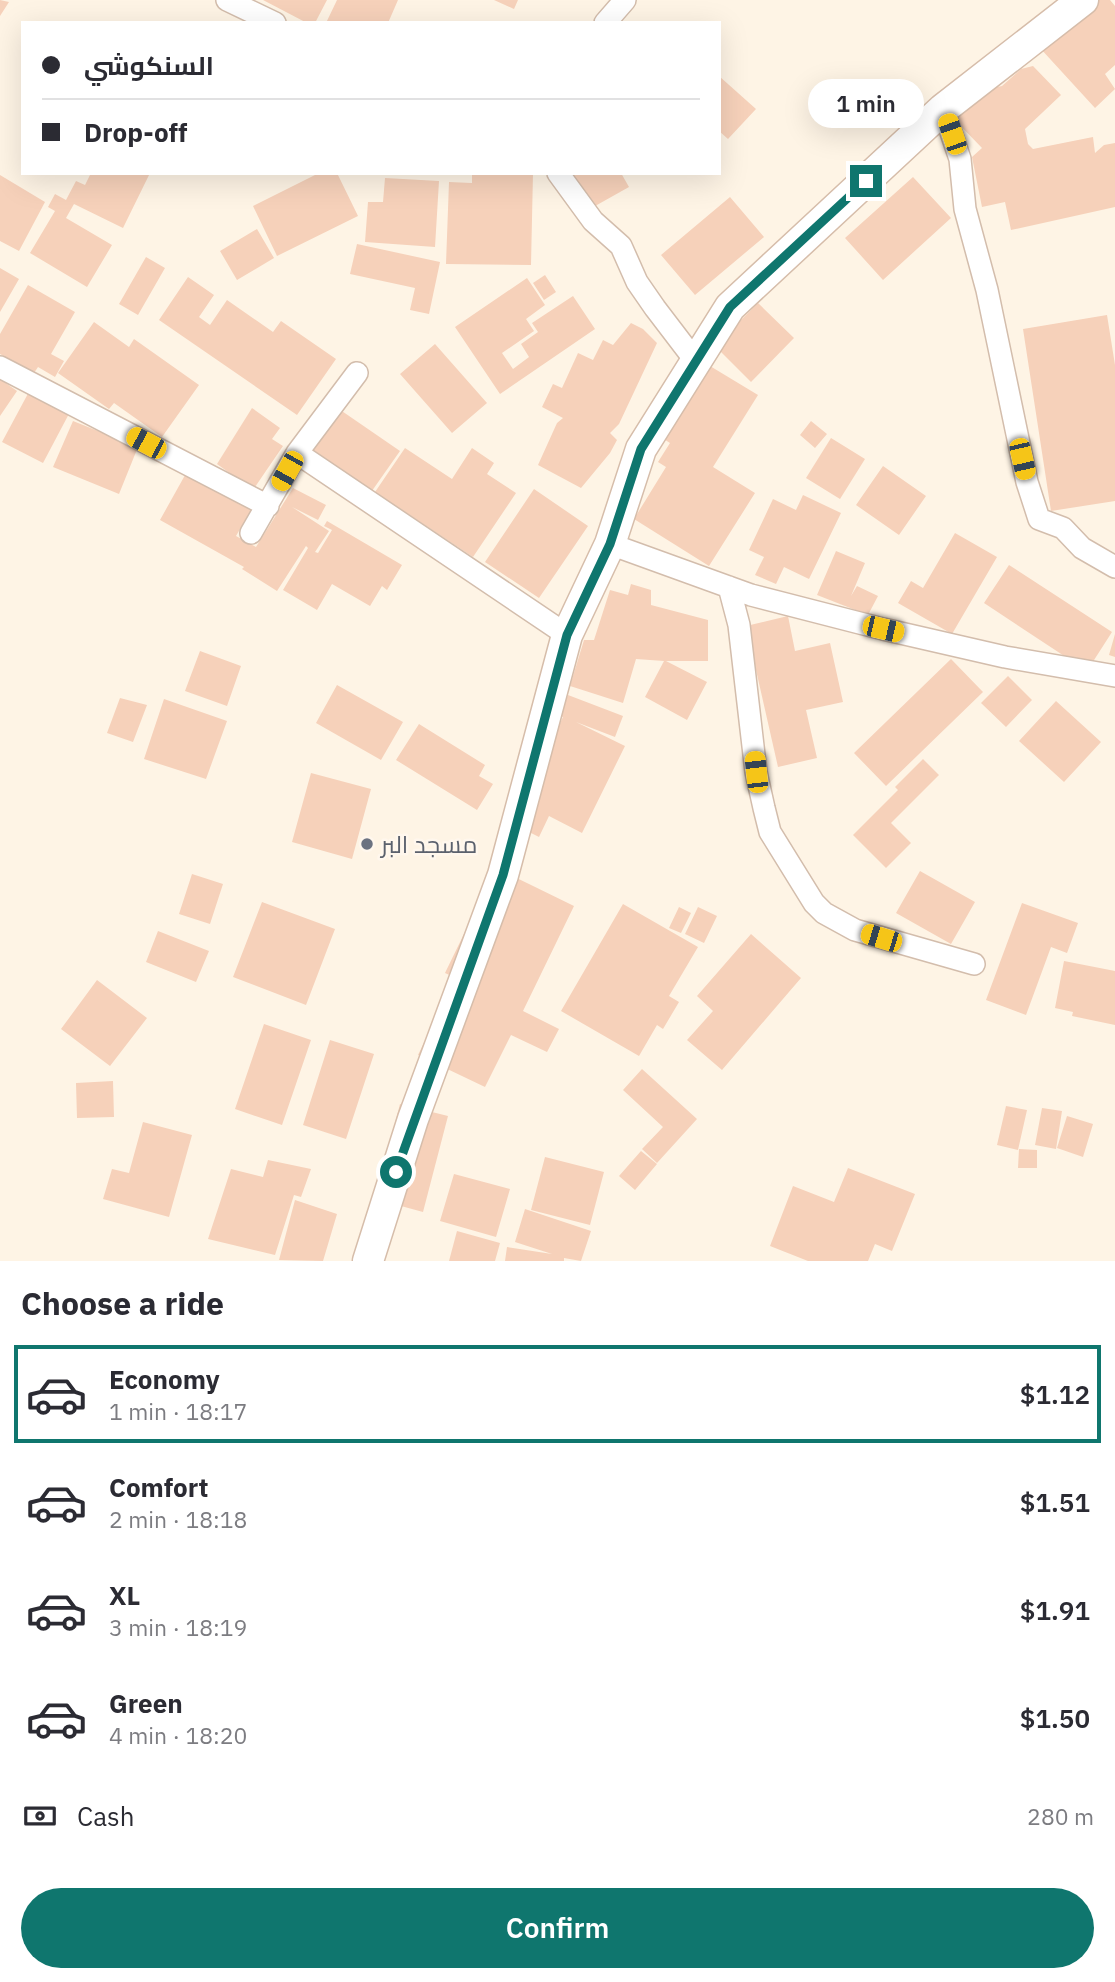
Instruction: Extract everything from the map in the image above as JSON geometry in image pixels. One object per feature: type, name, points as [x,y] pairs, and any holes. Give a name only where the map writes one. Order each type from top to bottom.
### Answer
[{"type":"street","points":[[227,0],[271,21]]},
{"type":"street","points":[[607,21],[625,0]]},
{"type":"street","points":[[368,1261],[413,1119],[503,875],[567,635],[610,544],[641,449],[676,389],[697,363],[730,307],[943,109],[1083,0]]},
{"type":"street","points":[[943,109],[960,159],[965,209],[986,290],[1027,482],[1039,519],[1063,528],[1082,548],[1115,568]]},
{"type":"street","points":[[559,175],[593,221],[621,246],[649,300],[697,363]]},
{"type":"street","points":[[0,367],[268,506]]},
{"type":"street","points":[[251,533],[297,453],[357,373]]},
{"type":"street","points":[[297,453],[567,635]]},
{"type":"street","points":[[610,544],[729,587],[910,636],[1005,657],[1115,676]]},
{"type":"street","points":[[729,587],[739,625],[756,772],[770,832],[814,903],[824,913],[855,930],[974,964]]},
{"type":"building","points":[[0,0],[9,2],[0,16]]},
{"type":"building","points":[[263,0],[327,0],[316,21],[303,21]]},
{"type":"building","points":[[337,0],[398,0],[389,21],[327,21]]},
{"type":"building","points":[[494,0],[518,0],[514,9]]},
{"type":"building","points":[[1093,0],[1110,0],[1115,6],[1115,65],[1105,74],[1115,89],[1095,108],[1040,48]]},
{"type":"building","points":[[1033,66],[1061,95],[1025,129],[1028,144],[1033,149],[1093,137],[1095,153],[1104,145],[1115,143],[1115,207],[1011,230],[1005,202],[982,207],[972,157],[982,148],[952,117],[978,91],[1002,86],[1021,69]]},
{"type":"building","points":[[721,78],[756,109],[728,139],[721,133]]},
{"type":"building","points":[[0,175],[45,202],[19,251],[0,241]]},
{"type":"building","points":[[90,175],[149,175],[123,228],[74,204],[66,218],[112,245],[87,287],[30,253],[55,211],[48,207],[55,194],[66,200],[76,181],[85,185]]},
{"type":"building","points":[[315,175],[338,175],[358,216],[277,256],[253,206]]},
{"type":"building","points":[[472,175],[533,175],[531,265],[446,264],[449,182],[472,183]]},
{"type":"building","points":[[568,175],[622,175],[629,187],[588,210]]},
{"type":"building","points":[[913,177],[951,218],[883,280],[845,238]]},
{"type":"building","points":[[385,178],[439,181],[435,247],[365,242],[368,202],[383,202]]},
{"type":"building","points":[[730,197],[764,237],[695,295],[661,255]]},
{"type":"building","points":[[257,229],[274,258],[237,280],[220,251]]},
{"type":"building","points":[[357,244],[440,262],[429,314],[410,310],[415,288],[350,274]]},
{"type":"building","points":[[146,257],[165,268],[138,315],[119,304]]},
{"type":"building","points":[[0,268],[19,279],[0,312]]},
{"type":"building","points":[[545,275],[556,292],[544,300],[533,283]]},
{"type":"building","points":[[188,277],[214,295],[199,317],[210,325],[227,300],[273,332],[281,321],[336,359],[297,415],[159,320]]},
{"type":"building","points":[[527,278],[545,305],[526,319],[534,331],[502,353],[513,369],[529,357],[521,344],[538,332],[532,323],[573,296],[595,329],[500,394],[455,327]]},
{"type":"building","points":[[28,285],[75,312],[51,354],[64,361],[55,377],[38,367],[34,373],[0,354],[0,334]]},
{"type":"building","points":[[758,303],[794,338],[751,382],[715,346]]},
{"type":"building","points":[[1107,315],[1115,365],[1115,501],[1051,511],[1023,329]]},
{"type":"building","points":[[94,322],[129,347],[134,339],[199,385],[162,437],[114,403],[109,409],[58,373]]},
{"type":"building","points":[[631,323],[643,329],[657,343],[619,424],[610,433],[617,440],[610,453],[581,488],[538,465],[557,423],[563,418],[542,407],[553,384],[562,388],[578,353],[593,360],[603,340],[613,345]]},
{"type":"building","points":[[435,344],[487,403],[452,433],[400,374]]},
{"type":"building","points":[[705,363],[758,395],[713,467],[755,493],[709,566],[634,519],[666,467],[658,462],[670,443],[659,436]]},
{"type":"building","points":[[0,379],[17,391],[0,416]]},
{"type":"building","points":[[31,388],[71,410],[43,463],[2,442]]},
{"type":"building","points":[[336,407],[400,451],[367,498],[303,453]]},
{"type":"building","points":[[252,408],[280,428],[272,439],[283,446],[253,490],[217,464]]},
{"type":"building","points":[[73,421],[138,447],[119,494],[53,467]]},
{"type":"building","points":[[811,421],[827,434],[815,448],[800,435]]},
{"type":"building","points":[[831,438],[865,459],[840,499],[806,478]]},
{"type":"building","points":[[405,448],[452,479],[472,448],[494,463],[487,474],[516,493],[473,557],[375,492]]},
{"type":"building","points":[[883,466],[926,496],[899,535],[856,505]]},
{"type":"building","points":[[189,468],[254,505],[236,536],[256,547],[293,488],[326,505],[318,520],[292,507],[329,531],[315,552],[318,553],[332,530],[324,526],[327,521],[402,565],[387,590],[382,586],[370,606],[332,584],[317,610],[283,590],[308,548],[306,546],[277,591],[242,569],[244,567],[160,520]]},
{"type":"building","points":[[534,489],[588,526],[539,598],[485,562]]},
{"type":"building","points":[[803,495],[841,513],[809,579],[784,567],[776,584],[755,575],[764,557],[749,550],[773,499],[796,510]]},
{"type":"building","points":[[955,533],[997,557],[952,634],[898,603],[911,581],[923,588]]},
{"type":"building","points":[[836,551],[865,563],[851,596],[857,586],[878,596],[868,615],[817,595]]},
{"type":"building","points":[[1009,565],[1112,632],[1087,671],[984,603]]},
{"type":"building","points":[[631,584],[651,590],[651,605],[708,620],[708,661],[666,661],[707,682],[687,720],[645,697],[664,661],[636,659],[623,703],[570,686],[584,640],[594,640],[610,590],[628,595]]},
{"type":"building","points":[[788,616],[795,651],[830,643],[843,702],[806,710],[817,758],[778,767],[746,626]]},
{"type":"building","points":[[1115,634],[1115,657],[1109,655]]},
{"type":"building","points":[[200,651],[241,666],[227,706],[185,691]]},
{"type":"building","points":[[951,659],[983,692],[886,786],[854,753]]},
{"type":"building","points":[[1008,676],[1032,700],[1006,727],[981,703]]},
{"type":"building","points":[[337,685],[403,722],[381,760],[316,723]]},
{"type":"building","points":[[568,695],[623,716],[615,737],[576,722],[625,746],[582,833],[549,816],[539,837],[511,823],[563,717],[560,716]]},
{"type":"building","points":[[120,698],[147,705],[133,742],[107,733]]},
{"type":"building","points":[[164,699],[227,721],[206,779],[144,759]]},
{"type":"building","points":[[1056,701],[1101,742],[1064,782],[1019,741]]},
{"type":"building","points":[[419,724],[485,765],[479,776],[493,784],[477,810],[396,760]]},
{"type":"building","points":[[923,759],[939,775],[891,823],[911,843],[886,868],[853,835],[898,790],[895,787]]},
{"type":"building","points":[[311,773],[371,789],[352,859],[292,842]]},
{"type":"building","points":[[496,868],[574,906],[523,1011],[559,1029],[547,1052],[511,1035],[485,1087],[418,1055],[456,978],[445,973]]},
{"type":"building","points":[[920,871],[975,902],[951,944],[896,913]]},
{"type":"building","points":[[192,874],[223,884],[210,924],[179,914]]},
{"type":"building","points":[[262,902],[335,929],[306,1005],[233,977]]},
{"type":"building","points":[[1022,903],[1078,923],[1067,953],[1051,947],[1026,1015],[986,1000]]},
{"type":"building","points":[[623,904],[698,947],[669,996],[679,1002],[663,1029],[657,1025],[639,1056],[561,1011]]},
{"type":"building","points":[[679,907],[691,913],[681,933],[669,928]]},
{"type":"building","points":[[698,907],[717,916],[704,943],[685,934]]},
{"type":"building","points":[[158,931],[209,951],[196,982],[146,962]]},
{"type":"building","points":[[751,934],[801,978],[722,1070],[687,1040],[713,1011],[697,996]]},
{"type":"building","points":[[1064,961],[1115,971],[1115,1025],[1072,1016],[1073,1012],[1055,1008]]},
{"type":"building","points":[[97,980],[147,1018],[110,1066],[61,1029]]},
{"type":"building","points":[[264,1024],[311,1040],[282,1125],[235,1109]]},
{"type":"building","points":[[330,1040],[374,1054],[346,1139],[303,1125]]},
{"type":"building","points":[[642,1069],[697,1119],[657,1163],[642,1149],[663,1127],[623,1090]]},
{"type":"building","points":[[113,1081],[114,1117],[77,1118],[76,1083]]},
{"type":"building","points":[[400,1104],[448,1116],[423,1212],[390,1203],[378,1188]]},
{"type":"building","points":[[1006,1106],[1027,1110],[1018,1150],[997,1145]]},
{"type":"building","points":[[1042,1108],[1062,1111],[1056,1149],[1035,1145]]},
{"type":"building","points":[[1067,1116],[1093,1124],[1083,1157],[1057,1148]]},
{"type":"building","points":[[143,1122],[192,1135],[169,1217],[103,1199],[112,1169],[129,1173]]},
{"type":"building","points":[[1019,1149],[1037,1150],[1037,1168],[1018,1168]]},
{"type":"building","points":[[641,1151],[657,1164],[635,1190],[619,1176]]},
{"type":"building","points":[[545,1157],[604,1172],[590,1225],[531,1210]]},
{"type":"building","points":[[268,1160],[311,1169],[301,1197],[294,1195],[275,1255],[208,1239],[231,1169],[263,1177]]},
{"type":"building","points":[[848,1168],[915,1194],[892,1251],[875,1244],[868,1261],[808,1261],[770,1246],[793,1186],[834,1202]]},
{"type":"building","points":[[454,1174],[510,1189],[496,1237],[440,1221]]},
{"type":"building","points":[[295,1200],[337,1214],[323,1261],[279,1260]]},
{"type":"building","points":[[525,1209],[591,1231],[581,1261],[564,1258],[564,1261],[505,1261],[507,1247],[552,1254],[515,1242]]},
{"type":"building","points":[[457,1231],[500,1243],[495,1261],[449,1261]]},
{"type":"place","name":"مسجد البر","points":[[367,844]]},
{"type":"route","points":[[396,1172],[503,875],[567,635],[610,544],[641,449],[676,389],[697,363],[730,307],[866,181]]}]
